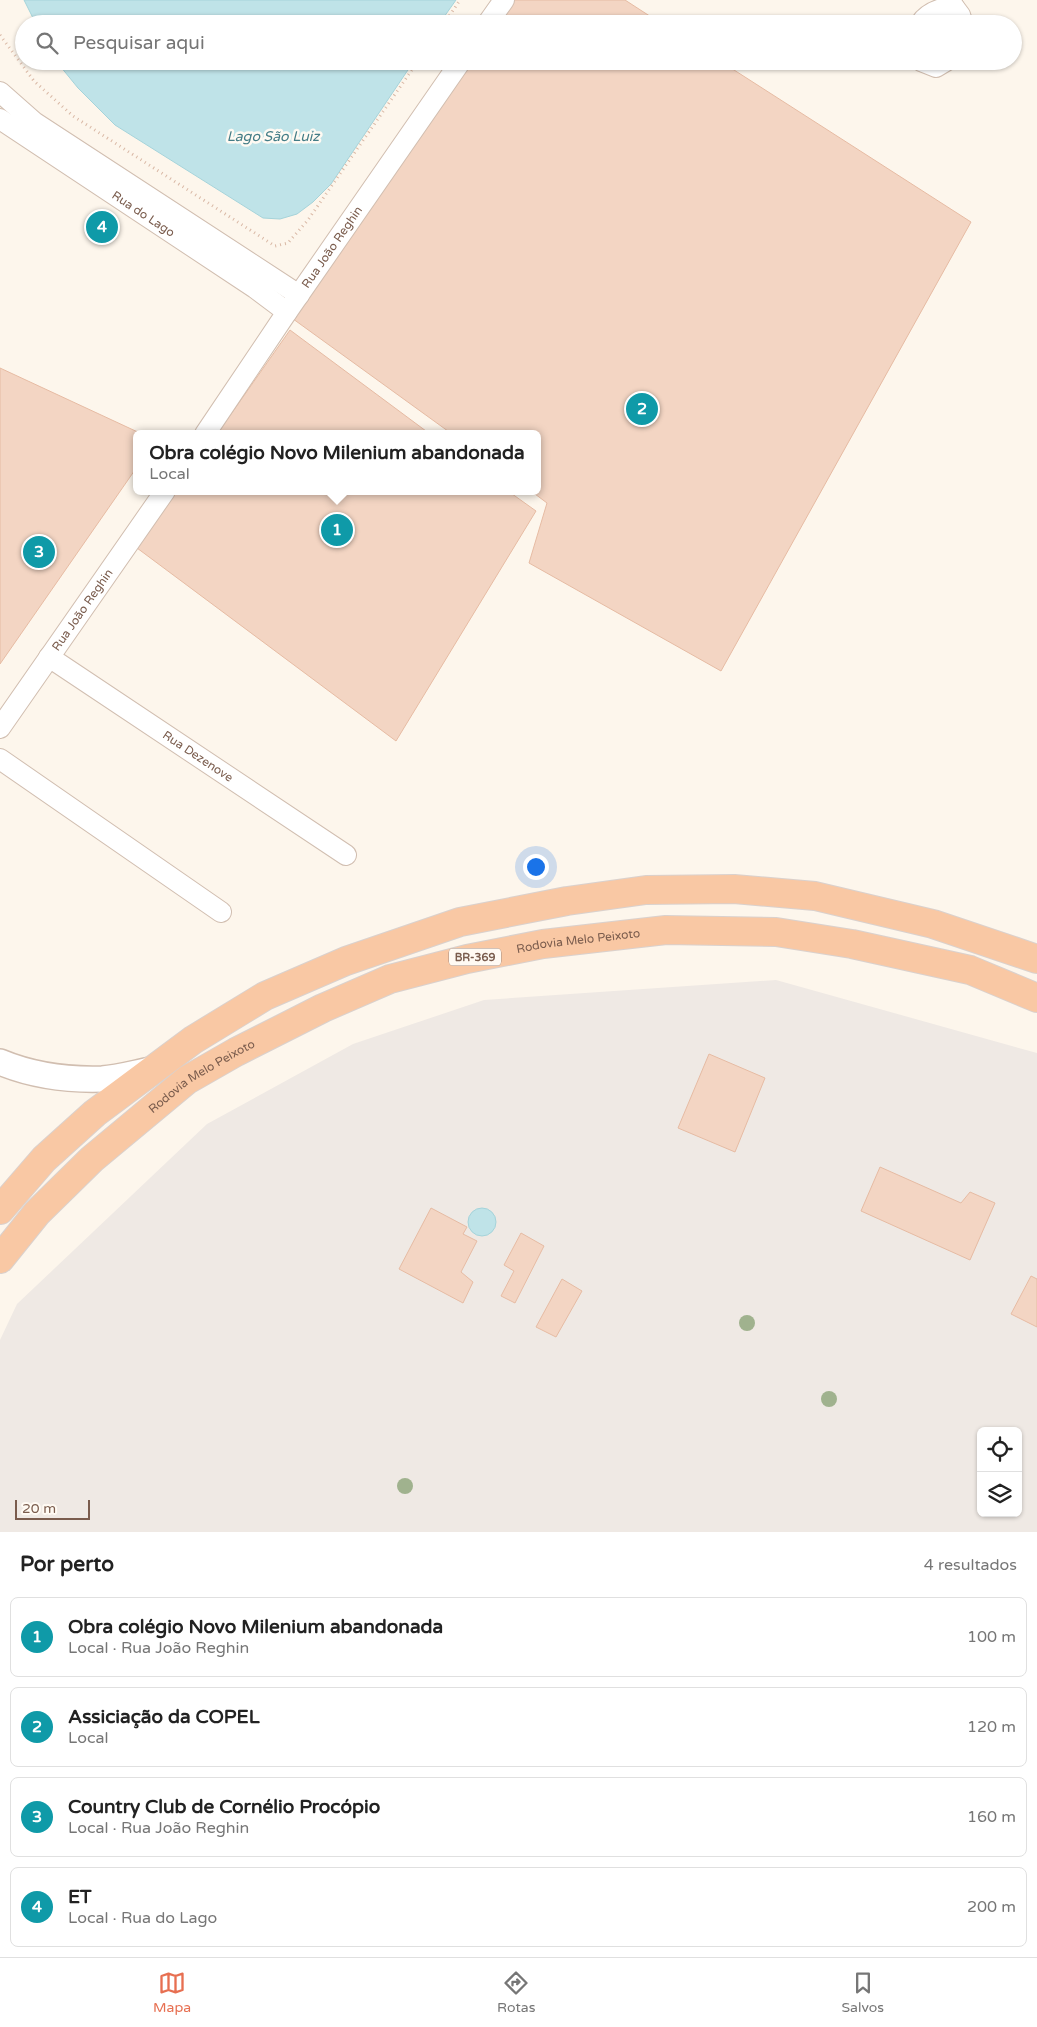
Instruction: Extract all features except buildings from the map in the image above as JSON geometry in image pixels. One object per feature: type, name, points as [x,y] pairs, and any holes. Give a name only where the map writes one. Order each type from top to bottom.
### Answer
[{"type":"highway","points":[[0,1210],[44,1159],[95,1113],[193,1040],[265,996],[346,961],[460,922],[566,902],[646,890],[734,889],[816,896],[933,924],[1037,959]]},
{"type":"highway","name":"Rodovia Melo Peixoto","points":[[0,1259],[37,1213],[92,1159],[188,1080],[236,1052],[331,1004],[390,979],[467,959],[543,944],[666,930],[776,932],[852,944],[970,970],[1037,998]]},
{"type":"street","points":[[493,15],[504,0]]},
{"type":"street","points":[[929,15],[942,8],[958,10]]},
{"type":"street","name":"Rua João Reghin","points":[[208,430],[455,70]]},
{"type":"street","points":[[1,94],[34,122],[299,295]]},
{"type":"street","name":"Rua do Lago","points":[[0,119],[254,288],[287,312]]},
{"type":"street","name":"Rua João Reghin","points":[[0,728],[162,495]]},
{"type":"street","name":"Rua Dezenove","points":[[49,656],[346,855]]},
{"type":"street","points":[[0,759],[221,912]]},
{"type":"street","points":[[0,1062],[16,1068],[60,1077],[103,1079],[151,1070]]},
{"type":"path","points":[[450,15],[460,0]]},
{"type":"path","points":[[0,35],[15,55]]},
{"type":"path","points":[[26,70],[34,81],[73,116],[275,246],[288,243],[308,220],[412,70]]},
{"type":"shaded area","points":[[776,980],[1037,1053],[1037,1532],[0,1532],[0,1340],[17,1304],[207,1124],[353,1044],[484,1000]]},
{"type":"water","points":[[24,0],[456,0],[445,15],[32,15]]},
{"type":"water","name":"Lago São Luiz","points":[[63,70],[408,70],[331,184],[313,202],[297,214],[280,219],[263,218],[115,125],[78,88]]},
{"type":"water","points":[[482,1208],[492,1212],[496,1222],[492,1232],[482,1236],[472,1232],[468,1222],[472,1212]]},
{"type":"place","name":"ET","points":[[102,227]]},
{"type":"place","name":"Assiciação da COPEL","points":[[642,409]]},
{"type":"place","name":"Obra colégio Novo Milenium abandonada","points":[[337,530]]},
{"type":"place","name":"Country Club de Cornélio Procópio","points":[[39,552]]}]
